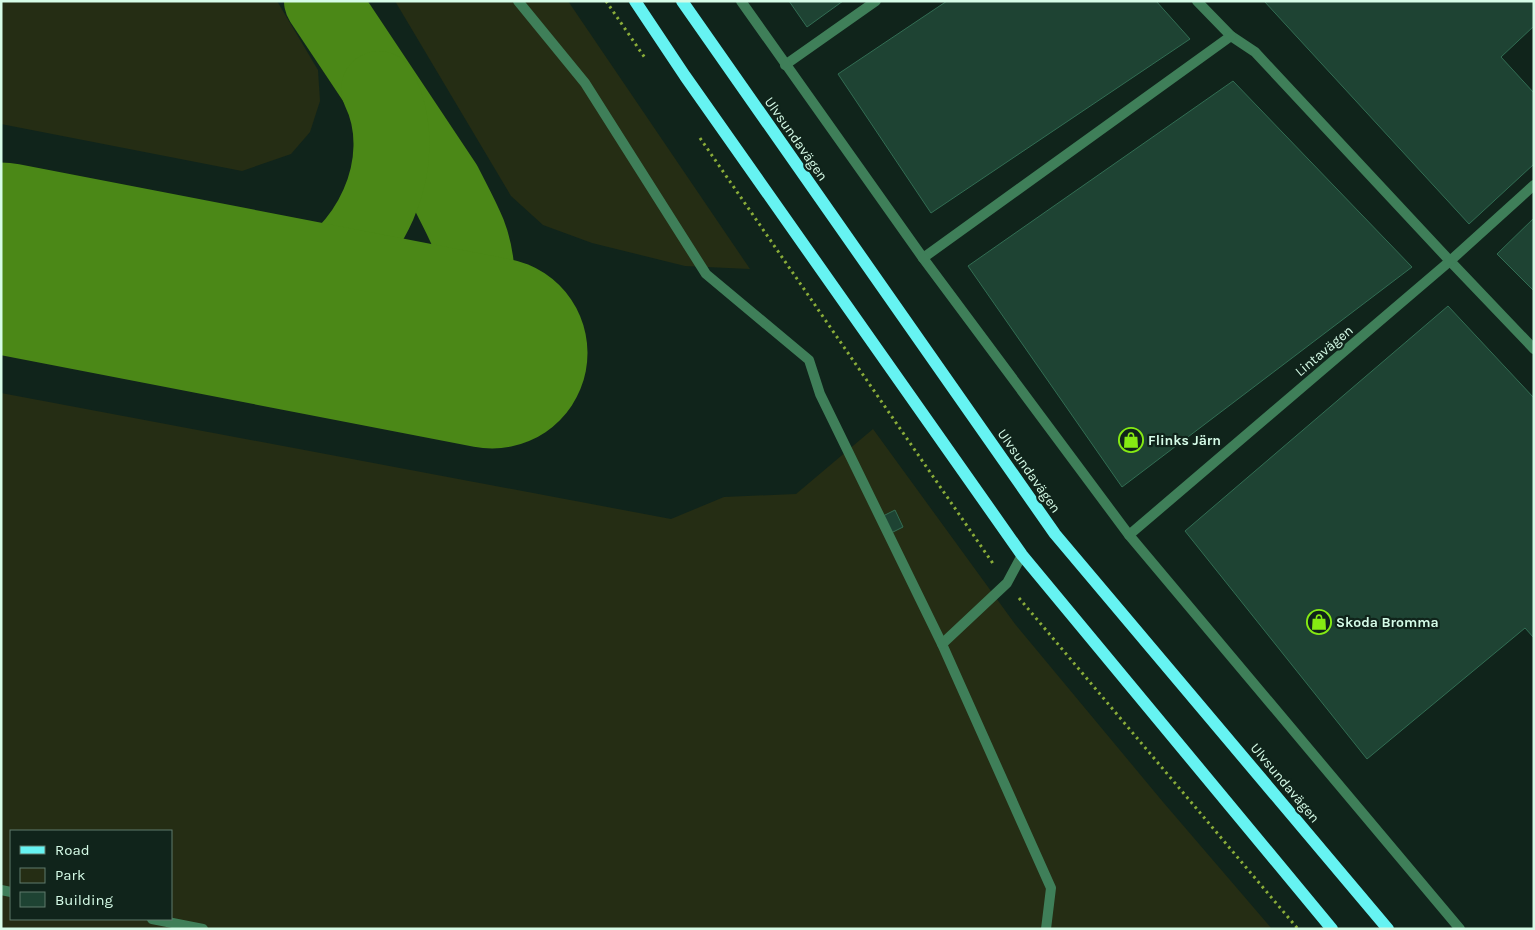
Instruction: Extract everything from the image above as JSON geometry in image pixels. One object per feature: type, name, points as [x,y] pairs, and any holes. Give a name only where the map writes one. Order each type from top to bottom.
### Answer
[{"type":"main road","points":[[635,1],[685,76],[1022,555],[1332,929]]},
{"type":"main road","name":"Ulvsundavägen","points":[[682,1],[1055,534],[1388,929]]},
{"type":"street","points":[[518,1],[585,83],[706,274],[809,360],[820,394],[942,644],[1051,888],[1046,929]]},
{"type":"street","points":[[740,1],[923,258],[1129,535],[1460,929]]},
{"type":"street","points":[[785,65],[876,1]]},
{"type":"street","points":[[1197,1],[1231,36],[1255,52],[1534,349]]},
{"type":"street","points":[[923,258],[1231,36]]},
{"type":"street","name":"Lintavägen","points":[[1129,535],[1450,261],[1534,185]]},
{"type":"street","points":[[942,644],[1007,583],[1022,555]]},
{"type":"street","points":[[157,920],[203,929]]},
{"type":"green space","points":[[1,1],[277,1],[318,70],[320,101],[310,132],[291,154],[242,171],[1,124]]},
{"type":"green space","points":[[395,1],[568,1],[750,269],[685,266],[592,243],[543,225],[511,196]]},
{"type":"green space","points":[[1,393],[671,519],[724,497],[796,494],[873,429],[1015,624],[1163,802],[1272,929],[1,929]]},
{"type":"building","points":[[789,1],[843,1],[807,27]]},
{"type":"building","points":[[947,1],[1156,1],[1190,39],[931,213],[838,74]]},
{"type":"building","points":[[1264,1],[1534,1],[1534,26],[1501,57],[1534,93],[1534,164],[1469,224]]},
{"type":"building","points":[[1233,81],[1412,267],[1122,487],[968,266]]},
{"type":"building","points":[[1534,218],[1534,291],[1497,254]]},
{"type":"building","points":[[1448,306],[1534,398],[1534,638],[1525,628],[1367,759],[1185,531]]},
{"type":"building","points":[[895,510],[903,527],[891,533],[883,516]]},
{"type":"taxiway","points":[[322,1],[444,184],[468,233],[473,248],[476,280],[474,296],[469,310],[460,322],[448,331],[431,337],[408,338]]},
{"type":"taxiway","points":[[199,297],[248,297],[284,291],[296,287],[322,273],[345,254],[364,231],[378,204],[388,176],[391,147],[389,117],[379,89]]},
{"type":"runway","points":[[1,258],[492,353]]},
{"type":"place","name":"Flinks Järn","points":[[1131,440]]},
{"type":"place","name":"Skoda Bromma","points":[[1319,622]]}]
